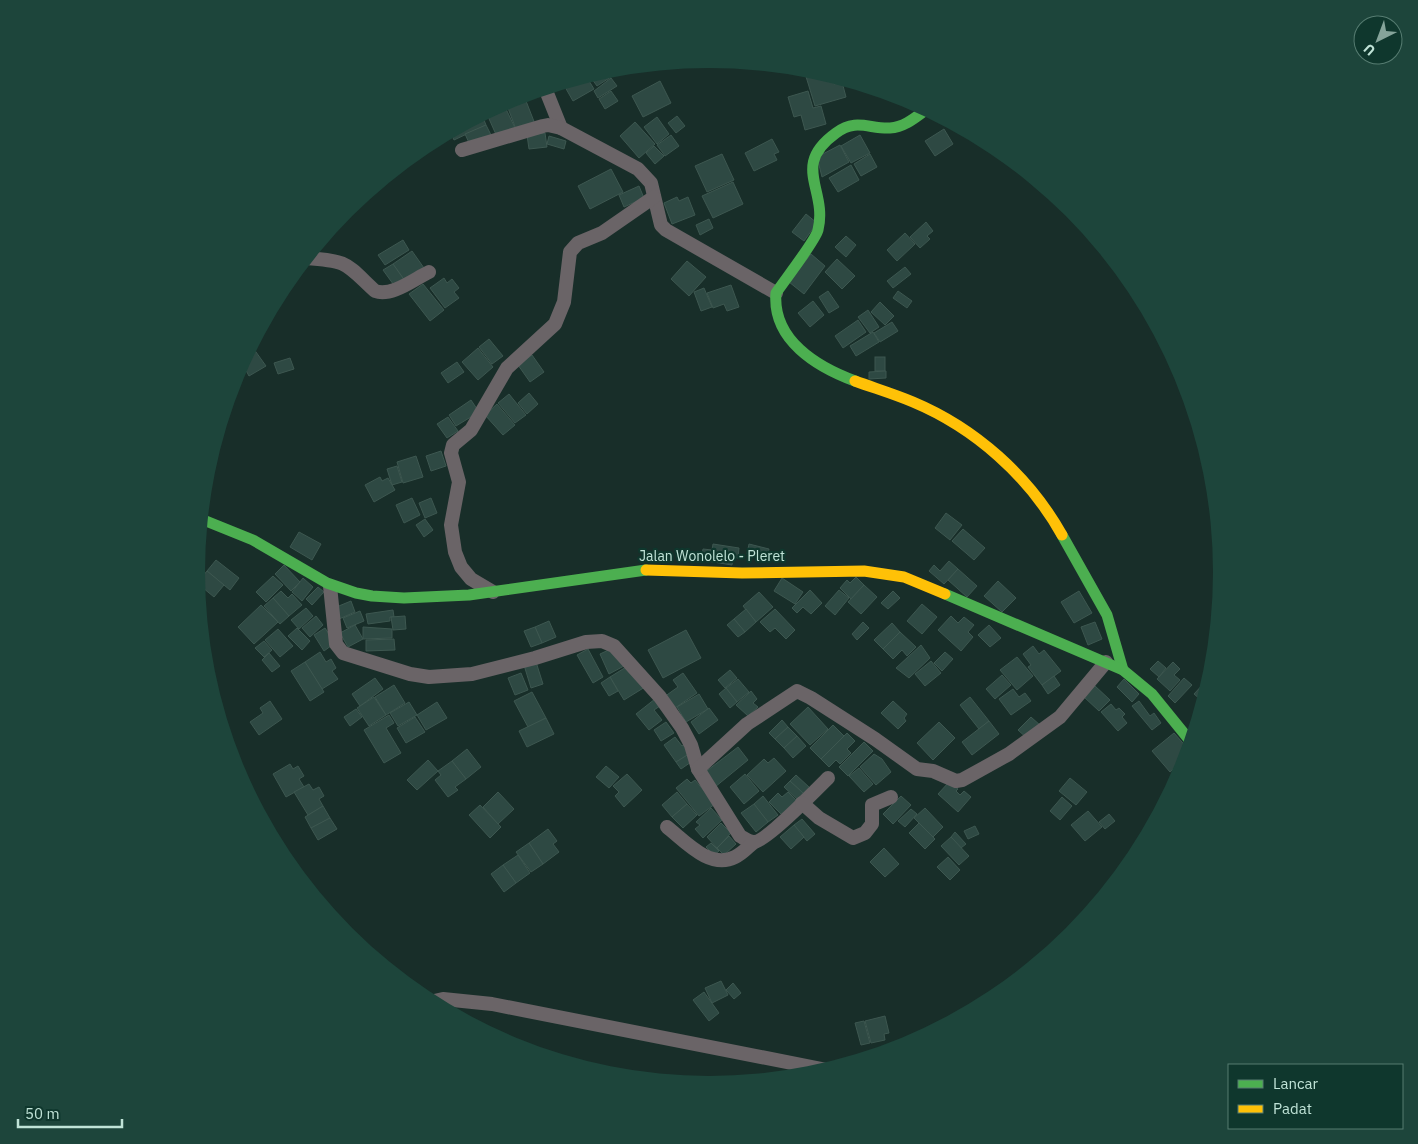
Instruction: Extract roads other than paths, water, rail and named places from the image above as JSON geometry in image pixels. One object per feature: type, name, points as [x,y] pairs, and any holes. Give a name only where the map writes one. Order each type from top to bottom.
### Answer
[{"type":"main road","points":[[920,114],[910,122],[891,128],[854,124],[837,132],[820,146],[814,154],[812,170],[818,203],[818,231],[776,292],[775,305],[781,323],[796,347],[808,358],[829,371],[914,402],[970,433],[1011,466],[1054,521],[1107,615],[1123,670]]},
{"type":"main road","name":"Jalan Wonolelo - Pleret","points":[[208,522],[260,543],[330,586],[372,596],[456,597],[630,571],[741,573],[849,568],[877,570],[904,577],[1123,670],[1152,694],[1186,736]]},
{"type":"street","points":[[547,94],[561,128]]},
{"type":"street","points":[[462,150],[548,124],[561,128],[642,172],[651,183],[662,225],[666,230],[776,292]]},
{"type":"street","points":[[492,592],[471,579],[461,567],[455,552],[451,526],[459,482],[451,453],[453,444],[471,430],[507,368],[555,324],[564,302],[570,252],[573,247],[578,242],[602,233],[654,197]]},
{"type":"street","points":[[314,259],[340,261],[375,291],[380,292],[391,291],[429,272]]},
{"type":"street","points":[[330,586],[336,644],[343,654],[410,674],[429,677],[465,675],[535,658],[586,642],[602,641],[614,646],[660,697],[682,728],[691,745],[698,769],[740,836],[754,842]]},
{"type":"street","points":[[698,769],[747,724],[797,692],[811,698],[917,769],[934,771],[956,780],[962,780],[1009,754],[1055,720],[1106,662]]},
{"type":"street","points":[[666,827],[698,852],[723,862],[737,857],[754,842],[767,836],[828,778]]},
{"type":"street","points":[[802,803],[819,818],[853,838],[865,833],[872,824],[872,805],[891,797]]},
{"type":"street","points":[[442,999],[492,1004],[809,1066]]}]
